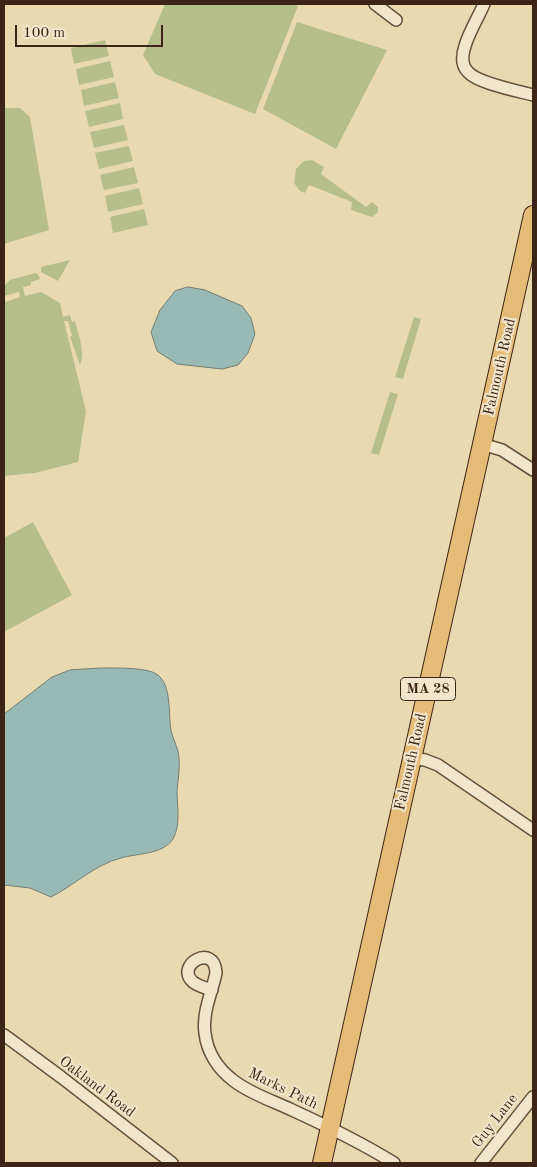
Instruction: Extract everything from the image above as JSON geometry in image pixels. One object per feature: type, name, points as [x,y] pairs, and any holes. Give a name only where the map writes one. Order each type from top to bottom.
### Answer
[{"type":"main road","name":"Falmouth Road","points":[[322,1163],[533,215]]},
{"type":"street","points":[[375,4],[396,20]]},
{"type":"street","points":[[484,4],[464,48],[464,67],[478,79],[533,95]]},
{"type":"street","points":[[482,444],[502,450],[533,470]]},
{"type":"street","points":[[412,758],[438,764],[533,830]]},
{"type":"street","name":"Marks Path","points":[[212,990],[206,1016],[205,1034],[210,1052],[220,1068],[235,1082],[244,1087],[330,1128],[394,1163]]},
{"type":"street","name":"Oakland Road","points":[[4,1035],[172,1163]]},
{"type":"street","name":"Guy Lane","points":[[481,1163],[533,1097]]},
{"type":"green space","points":[[165,4],[291,4],[298,6],[255,114],[155,74],[143,55]]},
{"type":"green space","points":[[297,22],[387,50],[336,149],[263,109]]},
{"type":"green space","points":[[105,40],[109,56],[74,64],[71,48]]},
{"type":"green space","points":[[110,61],[114,77],[79,85],[76,69]]},
{"type":"green space","points":[[115,82],[119,98],[84,106],[81,90]]},
{"type":"green space","points":[[120,103],[123,119],[89,127],[85,111]]},
{"type":"green space","points":[[4,108],[20,108],[30,117],[49,230],[4,244]]},
{"type":"green space","points":[[124,125],[128,140],[94,148],[90,132]]},
{"type":"green space","points":[[129,146],[133,161],[99,169],[95,153]]},
{"type":"green space","points":[[312,160],[324,167],[321,174],[366,207],[372,202],[378,207],[378,212],[372,217],[351,210],[352,202],[309,185],[305,193],[300,191],[294,183],[296,169],[304,161]]},
{"type":"green space","points":[[134,167],[138,183],[104,190],[100,175]]},
{"type":"green space","points":[[139,188],[143,204],[108,212],[105,196]]},
{"type":"green space","points":[[144,209],[148,225],[113,233],[110,217]]},
{"type":"green space","points":[[70,260],[58,281],[41,272],[41,267]]},
{"type":"green space","points":[[36,273],[40,279],[31,282],[31,285],[23,287],[25,296],[41,292],[60,303],[63,317],[70,315],[72,322],[75,321],[81,343],[82,360],[80,365],[70,337],[72,336],[68,321],[64,321],[86,411],[78,462],[35,473],[4,476],[4,300],[5,302],[20,297],[19,292],[4,296],[4,286],[10,280]]},
{"type":"green space","points":[[414,317],[421,319],[403,379],[395,377]]},
{"type":"green space","points":[[390,392],[398,394],[379,455],[371,453]]},
{"type":"green space","points":[[33,522],[72,595],[4,632],[4,538]]},
{"type":"water","points":[[188,287],[205,290],[242,306],[251,318],[255,334],[248,353],[238,365],[222,369],[177,364],[157,351],[151,332],[160,310],[175,291]]},
{"type":"water","points":[[131,668],[153,672],[158,675],[166,686],[171,730],[179,759],[178,821],[173,839],[163,848],[156,851],[128,856],[102,865],[51,897],[30,888],[4,885],[4,714],[52,677],[70,670]]}]
